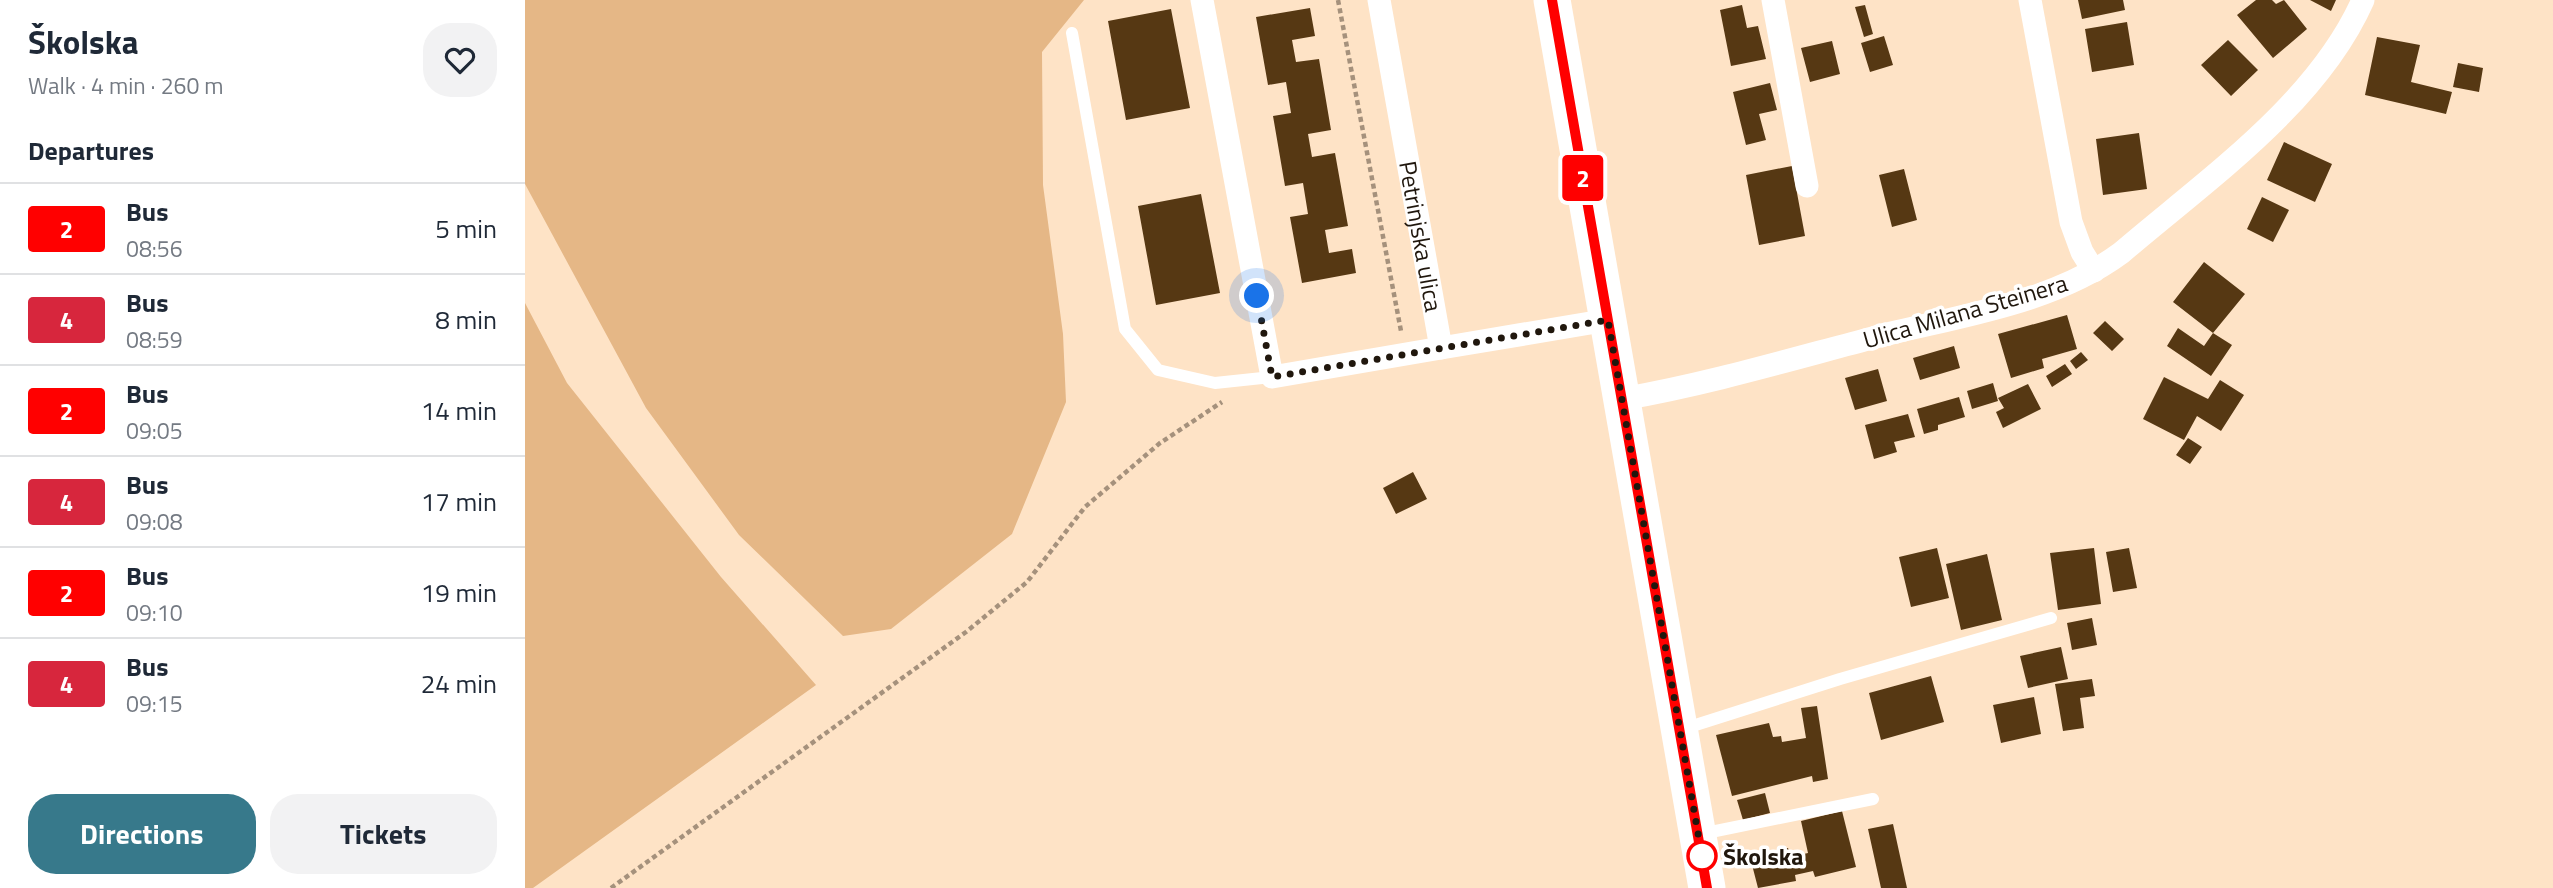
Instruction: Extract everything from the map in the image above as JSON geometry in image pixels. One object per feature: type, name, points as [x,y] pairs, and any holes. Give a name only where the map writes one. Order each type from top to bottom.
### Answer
[{"type":"main road","points":[[1552,0],[1707,888]]},
{"type":"street","points":[[1202,0],[1272,377],[1441,348]]},
{"type":"street","name":"Petrinjska ulica","points":[[1379,0],[1441,348],[1608,320]]},
{"type":"street","points":[[1773,0],[1807,186]]},
{"type":"street","points":[[2030,0],[2071,222],[2082,252],[2094,271]]},
{"type":"street","name":"Ulica Milana Steinera","points":[[1622,398],[1695,384],[2023,299],[2094,271],[2131,244],[2302,93],[2339,47],[2363,0]]},
{"type":"lane","points":[[1072,33],[1125,329],[1158,370],[1216,383],[1272,377]]},
{"type":"lane","points":[[1679,730],[1840,679],[2051,618]]},
{"type":"lane","points":[[1698,834],[1873,799]]},
{"type":"path","points":[[1338,0],[1402,335]]},
{"type":"path","points":[[611,888],[966,632],[1027,582],[1085,507],[1160,443],[1230,397]]},
{"type":"shaded area","points":[[525,0],[1084,0],[1042,52],[1043,185],[1063,334],[1066,402],[1012,534],[891,629],[843,636],[739,535],[646,408],[525,184]]},
{"type":"shaded area","points":[[525,303],[567,383],[721,577],[816,685],[533,888],[525,888]]},
{"type":"building","points":[[2078,0],[2123,0],[2125,10],[2082,19]]},
{"type":"building","points":[[2256,0],[2272,0],[2276,4],[2284,0],[2307,29],[2273,58],[2237,15]]},
{"type":"building","points":[[2310,0],[2336,0],[2331,11]]},
{"type":"building","points":[[1742,5],[1747,28],[1758,26],[1766,59],[1731,66],[1720,10]]},
{"type":"building","points":[[1865,5],[1873,34],[1864,37],[1855,7]]},
{"type":"building","points":[[1310,8],[1315,36],[1292,40],[1296,62],[1319,59],[1331,130],[1308,134],[1312,157],[1335,153],[1348,226],[1325,230],[1329,253],[1352,249],[1356,273],[1302,283],[1290,217],[1308,214],[1303,183],[1285,186],[1273,116],[1291,113],[1286,82],[1268,85],[1256,17]]},
{"type":"building","points":[[1171,9],[1190,108],[1126,120],[1108,21]]},
{"type":"building","points":[[2127,22],[2134,65],[2092,72],[2085,29]]},
{"type":"building","points":[[1884,36],[1893,65],[1870,72],[1861,43]]},
{"type":"building","points":[[2377,37],[2420,45],[2411,82],[2452,92],[2446,114],[2365,95]]},
{"type":"building","points":[[2228,40],[2258,70],[2231,96],[2201,65]]},
{"type":"building","points":[[1832,41],[1840,74],[1810,82],[1801,48]]},
{"type":"building","points":[[2458,63],[2483,68],[2479,92],[2453,87]]},
{"type":"building","points":[[1770,83],[1777,110],[1759,114],[1766,140],[1746,145],[1733,92]]},
{"type":"building","points":[[2139,133],[2147,189],[2103,195],[2096,139]]},
{"type":"building","points":[[2284,142],[2332,164],[2315,202],[2267,180]]},
{"type":"building","points":[[1792,166],[1805,236],[1759,245],[1746,175]]},
{"type":"building","points":[[1904,169],[1917,220],[1892,227],[1879,175]]},
{"type":"building","points":[[1201,194],[1220,293],[1156,305],[1138,206]]},
{"type":"building","points":[[2262,197],[2289,210],[2273,242],[2247,229]]},
{"type":"building","points":[[2204,262],[2245,294],[2213,333],[2173,302]]},
{"type":"building","points":[[2067,315],[2077,349],[2042,359],[2044,368],[2011,378],[1998,334]]},
{"type":"building","points":[[2105,321],[2124,339],[2112,351],[2093,333]]},
{"type":"building","points":[[2178,328],[2204,346],[2213,333],[2232,345],[2211,376],[2167,346]]},
{"type":"building","points":[[1954,346],[1960,368],[1920,380],[1913,358]]},
{"type":"building","points":[[2081,352],[2088,360],[2076,369],[2070,361]]},
{"type":"building","points":[[2065,364],[2072,374],[2052,387],[2046,376]]},
{"type":"building","points":[[1878,369],[1887,401],[1855,410],[1845,378]]},
{"type":"building","points":[[2164,377],[2208,399],[2220,380],[2244,395],[2221,431],[2197,416],[2184,440],[2143,419]]},
{"type":"building","points":[[1993,383],[1998,401],[1972,409],[1967,391]]},
{"type":"building","points":[[2028,384],[2041,409],[2003,428],[1996,412],[2004,408],[1998,398]]},
{"type":"building","points":[[1959,397],[1965,417],[1938,425],[1938,430],[1924,434],[1917,409]]},
{"type":"building","points":[[1908,414],[1915,437],[1894,442],[1897,452],[1874,459],[1865,425]]},
{"type":"building","points":[[2188,438],[2202,447],[2190,464],[2176,455]]},
{"type":"building","points":[[1413,472],[1427,499],[1396,514],[1383,488]]},
{"type":"building","points":[[1937,548],[1949,598],[1911,607],[1899,557]]},
{"type":"building","points":[[2094,548],[2101,604],[2058,610],[2050,553]]},
{"type":"building","points":[[2129,548],[2137,588],[2113,592],[2106,552]]},
{"type":"building","points":[[1987,554],[2002,620],[1961,630],[1946,564]]},
{"type":"building","points":[[2092,618],[2097,645],[2072,650],[2067,623]]},
{"type":"building","points":[[2061,647],[2068,679],[2028,688],[2020,656]]},
{"type":"building","points":[[1931,676],[1944,722],[1881,740],[1869,693]]},
{"type":"building","points":[[2092,679],[2095,696],[2080,698],[2084,728],[2063,731],[2055,684]]},
{"type":"building","points":[[2034,697],[2041,734],[2001,743],[1993,705]]},
{"type":"building","points":[[1817,706],[1828,779],[1813,782],[1812,776],[1732,796],[1716,735],[1769,723],[1773,737],[1781,736],[1782,742],[1806,738],[1801,708]]},
{"type":"building","points":[[1765,793],[1770,813],[1743,820],[1737,800]]},
{"type":"building","points":[[1842,811],[1856,867],[1815,877],[1813,871],[1795,875],[1796,881],[1758,888],[1750,857],[1788,848],[1791,857],[1808,853],[1801,821]]},
{"type":"building","points":[[1893,824],[1907,888],[1881,888],[1868,829]]},
{"type":"bus line","name":"2","points":[[1552,0],[1707,888]]},
{"type":"place","name":"Školska","points":[[1702,856]]},
{"type":"route","points":[[1257,296],[1272,377],[1608,320],[1702,856]]}]
